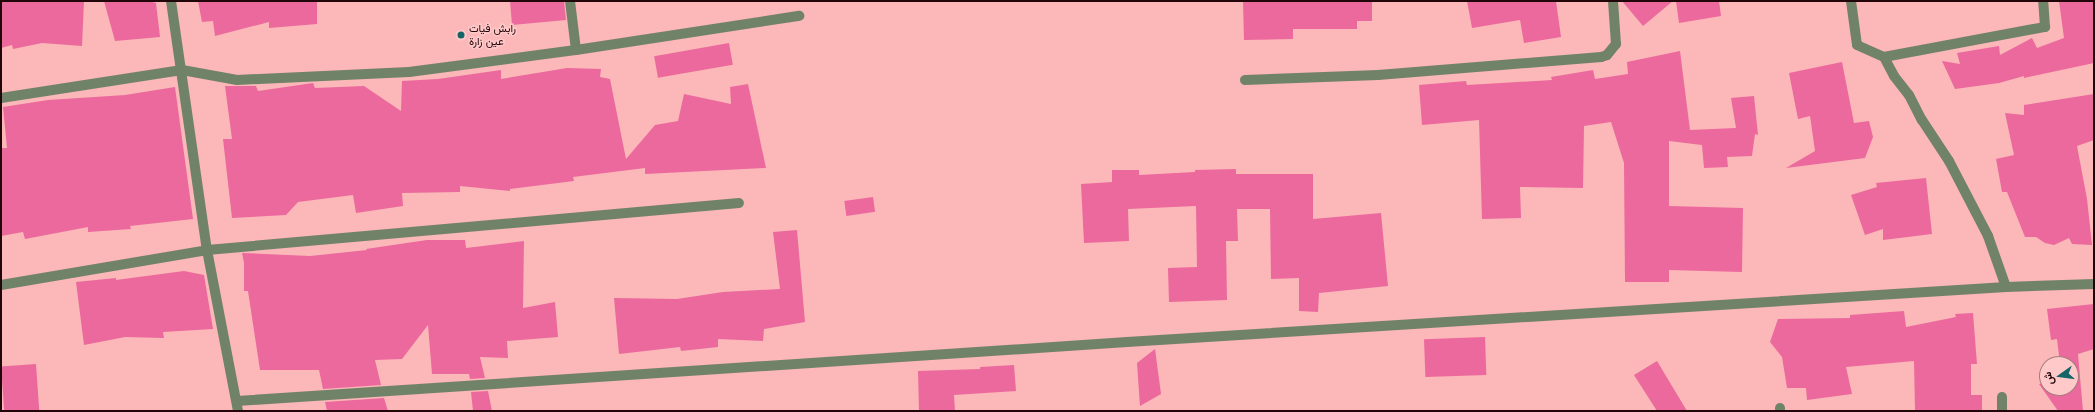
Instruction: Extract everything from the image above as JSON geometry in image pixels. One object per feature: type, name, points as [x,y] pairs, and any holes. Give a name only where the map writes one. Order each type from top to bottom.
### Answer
[{"type":"street","points":[[171,1],[207,250],[237,406],[1103,344],[2006,287],[2094,284]]},
{"type":"street","points":[[570,1],[576,50]]},
{"type":"street","points":[[1245,80],[1378,75],[1607,55],[1616,44],[1613,1]]},
{"type":"street","points":[[1851,1],[1857,45],[1884,57],[2045,27],[2043,1]]},
{"type":"street","points":[[1,98],[182,70],[237,80],[408,72],[576,50],[799,16]]},
{"type":"street","points":[[1884,57],[1894,76],[1909,95],[1922,120],[1949,161],[1988,236],[2006,287]]},
{"type":"street","points":[[1,285],[207,250],[739,204]]},
{"type":"street","points":[[2002,397],[2002,411]]},
{"type":"building","points":[[1,1],[84,1],[82,46],[42,43],[13,49],[12,45],[1,48]]},
{"type":"building","points":[[104,1],[149,1],[156,3],[160,37],[115,41]]},
{"type":"building","points":[[198,1],[317,1],[317,24],[269,28],[269,22],[215,36],[213,21],[202,22]]},
{"type":"building","points":[[510,1],[564,1],[566,20],[512,25]]},
{"type":"building","points":[[1243,1],[1372,1],[1372,21],[1357,21],[1357,29],[1293,29],[1293,39],[1244,40]]},
{"type":"building","points":[[1467,1],[1556,1],[1561,37],[1524,43],[1520,20],[1472,28]]},
{"type":"building","points":[[1622,1],[1673,1],[1643,26]]},
{"type":"building","points":[[1676,1],[1719,1],[1721,16],[1679,23]]},
{"type":"building","points":[[2059,1],[2094,1],[2094,63],[2024,78],[2024,76],[1999,83],[1955,89],[1942,61],[1960,64],[1957,53],[1999,46],[2000,55],[2032,38],[2037,48],[2064,38]]},
{"type":"building","points":[[729,43],[733,65],[658,78],[654,56]]},
{"type":"building","points":[[1680,51],[1690,130],[1736,128],[1731,98],[1754,96],[1758,135],[1755,134],[1752,156],[1727,157],[1728,167],[1704,168],[1702,145],[1669,141],[1669,206],[1743,208],[1742,272],[1669,270],[1669,282],[1625,282],[1624,163],[1611,122],[1584,126],[1583,188],[1520,187],[1521,218],[1482,219],[1479,120],[1422,125],[1419,85],[1466,81],[1467,85],[1552,80],[1551,77],[1593,70],[1595,79],[1628,74],[1627,62]]},
{"type":"building","points":[[1842,62],[1854,123],[1869,121],[1873,137],[1865,158],[1786,168],[1815,151],[1810,116],[1798,119],[1789,73]]},
{"type":"building","points":[[567,68],[601,69],[600,77],[610,79],[626,159],[655,125],[678,121],[684,94],[731,104],[730,87],[748,84],[766,168],[645,174],[645,168],[573,177],[574,181],[510,189],[510,191],[460,186],[460,192],[402,193],[403,206],[356,213],[353,195],[298,202],[286,215],[232,218],[223,139],[232,139],[225,86],[256,86],[258,91],[313,83],[315,88],[364,86],[401,111],[402,81],[438,79],[501,70],[501,79]]},
{"type":"building","points":[[175,87],[193,219],[130,226],[131,229],[88,232],[88,227],[25,239],[23,232],[1,236],[1,148],[7,148],[3,107],[48,100],[125,95]]},
{"type":"building","points":[[2094,94],[2094,140],[2077,146],[2087,199],[2092,245],[2072,244],[2069,238],[2054,245],[2045,243],[2036,237],[2025,237],[2007,192],[2002,192],[1996,159],[2014,155],[2005,113],[2024,115],[2024,105]]},
{"type":"building","points":[[1236,169],[1236,174],[1313,174],[1313,219],[1381,213],[1388,286],[1319,293],[1318,312],[1299,311],[1299,278],[1271,279],[1270,209],[1237,209],[1238,241],[1226,241],[1227,300],[1169,302],[1168,268],[1197,267],[1196,206],[1128,209],[1129,241],[1084,243],[1081,184],[1112,182],[1112,170],[1139,170],[1139,175],[1195,172],[1195,170]]},
{"type":"building","points":[[1926,178],[1932,234],[1883,240],[1883,229],[1865,235],[1851,195],[1877,187],[1876,183]]},
{"type":"building","points":[[873,197],[875,212],[846,216],[844,201]]},
{"type":"building","points":[[797,230],[805,322],[764,329],[763,341],[718,339],[718,347],[681,351],[680,347],[619,354],[614,298],[677,299],[723,292],[780,289],[773,232]]},
{"type":"building","points":[[427,240],[465,240],[466,248],[524,241],[523,308],[555,302],[558,337],[507,341],[508,358],[480,357],[485,378],[470,379],[469,374],[432,374],[428,325],[402,359],[375,360],[381,385],[323,389],[319,370],[260,370],[248,291],[244,291],[244,263],[242,253],[310,256],[367,250],[366,249]]},
{"type":"building","points":[[184,271],[204,275],[213,329],[163,332],[164,338],[125,337],[84,345],[76,282],[116,278],[116,280]]},
{"type":"building","points":[[2094,304],[2094,349],[2078,354],[2078,356],[2059,356],[2057,339],[2051,340],[2047,309]]},
{"type":"building","points":[[1904,311],[1906,327],[1956,317],[1955,314],[1973,313],[1977,364],[1971,364],[1971,395],[1982,395],[1982,411],[1915,411],[1914,361],[1846,367],[1852,394],[1807,400],[1806,388],[1787,388],[1782,357],[1770,342],[1778,319],[1850,318],[1850,315]]},
{"type":"building","points":[[1485,337],[1486,375],[1425,377],[1424,339]]},
{"type":"building","points":[[1155,349],[1161,394],[1140,406],[1137,363]]},
{"type":"building","points":[[1657,361],[1687,411],[1657,411],[1634,375]]},
{"type":"building","points":[[36,364],[39,411],[4,411],[1,366]]},
{"type":"building","points":[[1014,365],[1016,391],[954,395],[955,411],[919,411],[918,371],[980,369],[980,367]]},
{"type":"building","points":[[2079,365],[2083,411],[2058,411],[2047,396],[2079,396]]},
{"type":"building","points":[[488,391],[492,411],[473,411],[471,392]]},
{"type":"building","points":[[384,398],[388,411],[327,411],[325,402]]},
{"type":"place","name":"رابش فيات عين زارة","points":[[461,35]]}]
